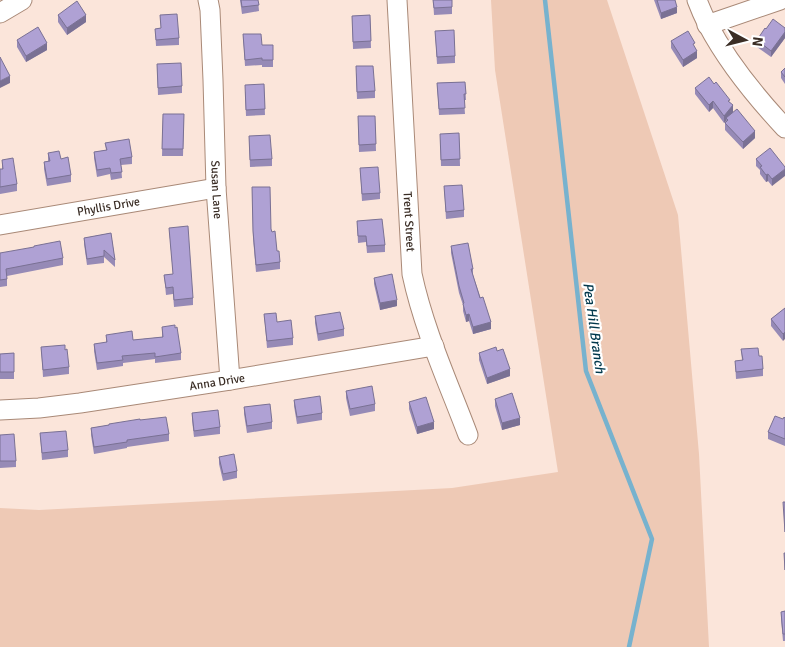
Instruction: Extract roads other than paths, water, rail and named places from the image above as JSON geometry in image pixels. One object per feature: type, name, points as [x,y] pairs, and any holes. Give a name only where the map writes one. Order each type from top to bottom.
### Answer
[{"type":"street","points":[[0,13],[22,0]]},
{"type":"street","name":"Susan Lane","points":[[208,0],[213,80],[216,188],[230,380]]},
{"type":"street","name":"Trent Street","points":[[397,0],[412,274],[417,300],[438,360],[468,435]]},
{"type":"street","points":[[697,0],[728,59],[785,128]]},
{"type":"street","points":[[708,24],[780,0]]},
{"type":"street","name":"Phyllis Drive","points":[[0,225],[216,188]]},
{"type":"street","name":"Anna Drive","points":[[0,410],[80,403],[434,346]]},
{"type":"waterway","name":"Pea Hill Branch","points":[[545,0],[586,371],[652,539],[629,647]]}]
